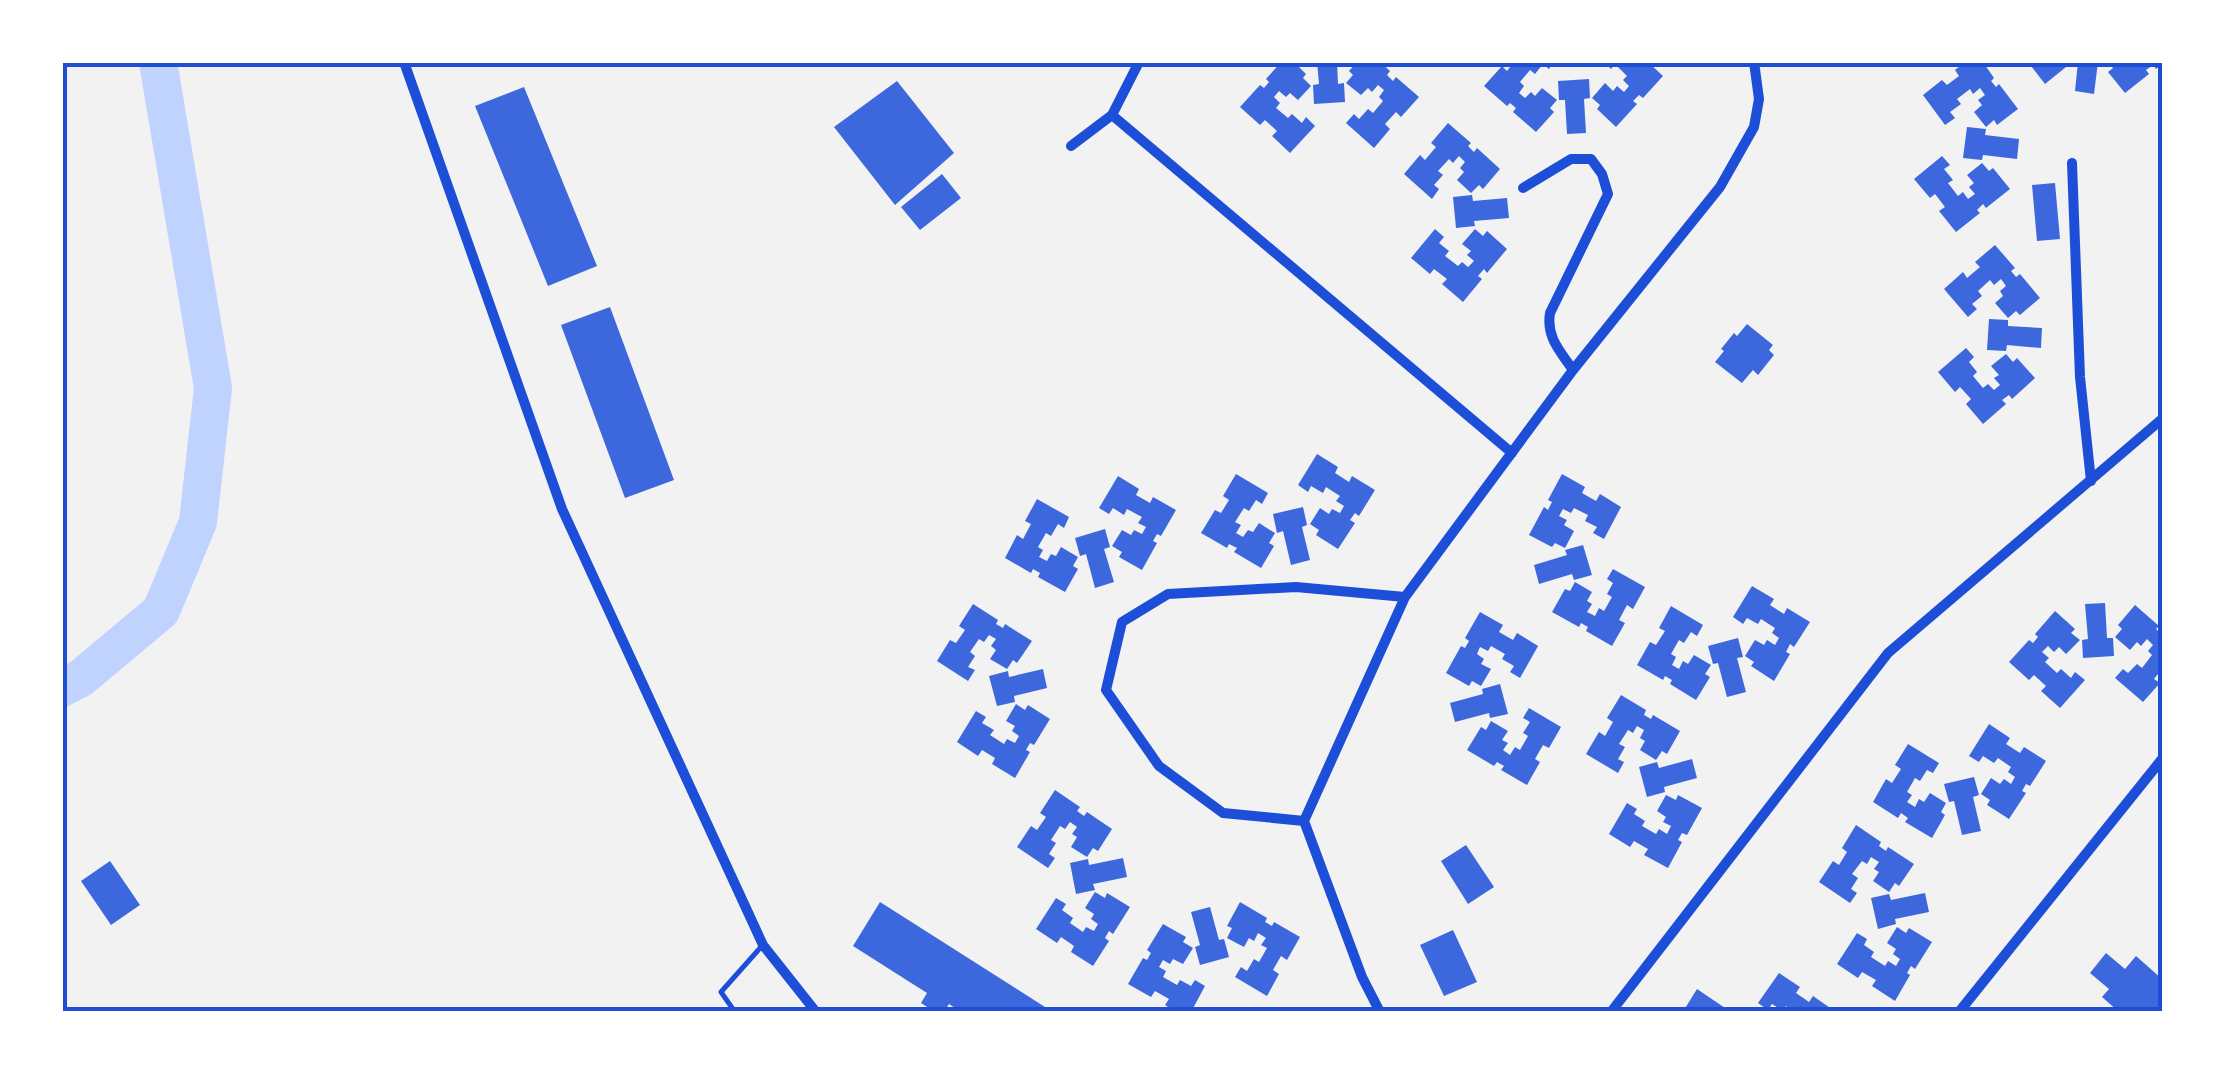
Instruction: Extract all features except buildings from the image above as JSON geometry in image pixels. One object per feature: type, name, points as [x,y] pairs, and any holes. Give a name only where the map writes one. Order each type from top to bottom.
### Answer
[{"type":"street","points":[[404,62],[562,509],[763,945],[816,1012]]},
{"type":"street","points":[[1071,146],[1112,115],[1139,62]]},
{"type":"street","points":[[1380,1012],[1362,977],[1304,820],[1404,597],[1573,370],[1720,187],[1754,126],[1759,99],[1754,62]]},
{"type":"street","points":[[1112,115],[1512,453]]},
{"type":"street","points":[[1522,188],[1571,159],[1591,159],[1602,174],[1608,194],[1550,313],[1548,327],[1552,339],[1573,370]]},
{"type":"street","points":[[2072,162],[2080,377],[2091,481]]},
{"type":"street","points":[[1610,1012],[1888,653],[2162,419]]},
{"type":"street","points":[[1304,820],[1223,813],[1158,766],[1106,690],[1122,622],[1168,594],[1296,587],[1404,597]]},
{"type":"street","points":[[1959,1012],[2162,758]]},
{"type":"lane","points":[[735,1012],[721,992],[763,945]]},
{"type":"waterway","points":[[62,688],[81,678],[161,611],[198,522],[213,388],[158,62]]}]
